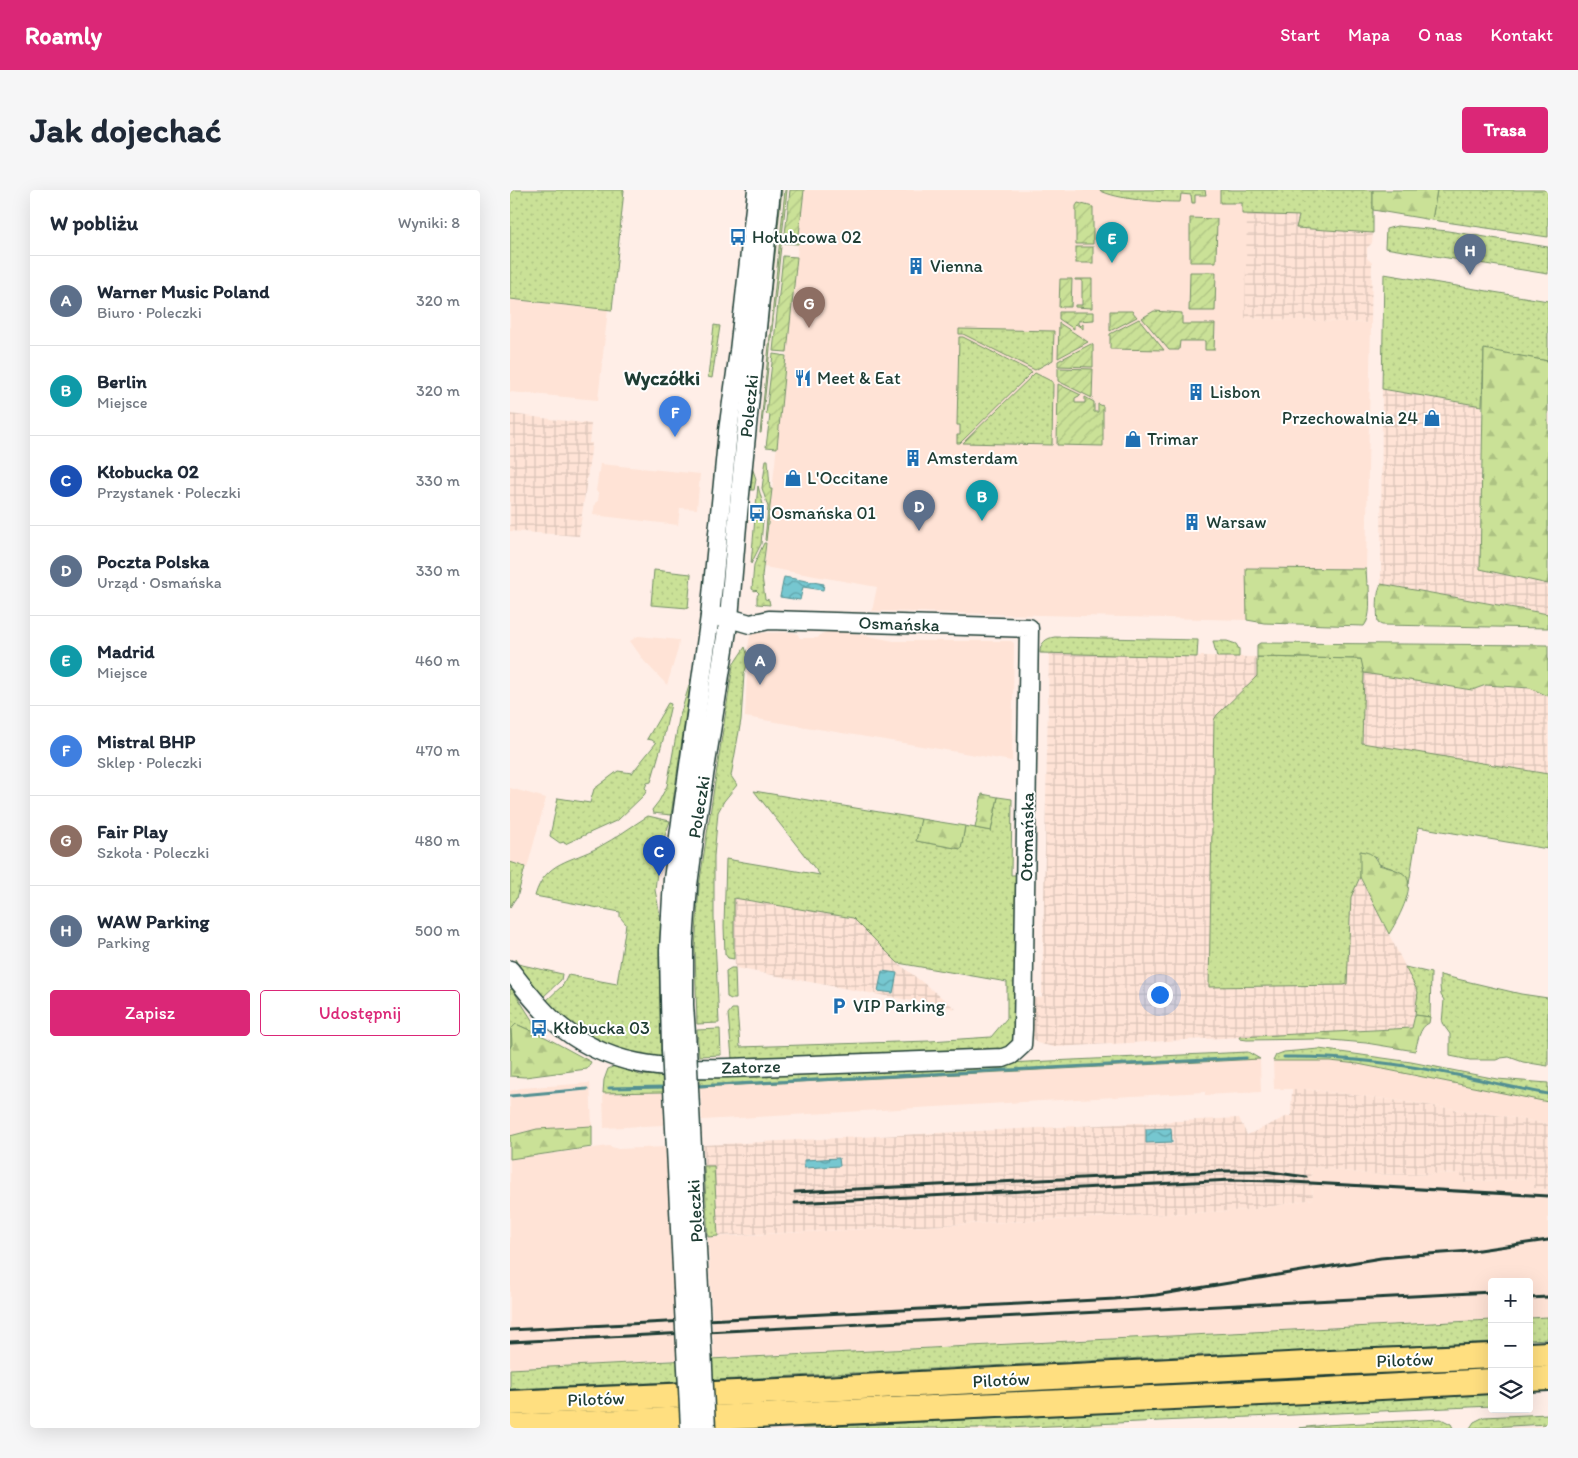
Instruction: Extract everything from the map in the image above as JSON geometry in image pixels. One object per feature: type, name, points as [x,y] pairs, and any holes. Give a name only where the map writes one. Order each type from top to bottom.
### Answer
[{"type":"highway","points":[[1533,1355],[1548,1354]]},
{"type":"highway","name":"Pilotów","points":[[510,1403],[1488,1356]]},
{"type":"highway","points":[[1533,1379],[1548,1378]]},
{"type":"highway","name":"Pilotów","points":[[510,1428],[1488,1381]]},
{"type":"main road","name":"Poleczki","points":[[706,1428],[679,1048],[669,950],[673,879],[710,616],[728,431],[739,351],[756,190]]},
{"type":"main road","name":"Poleczki","points":[[690,1428],[679,1048],[684,1005],[684,942],[694,832],[729,618],[772,190]]},
{"type":"main road","name":"Osmańska","points":[[710,616],[729,618],[750,624],[769,620],[1029,628]]},
{"type":"main road","name":"Otomańska","points":[[1022,1045],[1029,628]]},
{"type":"main road","name":"Zatorze","points":[[510,970],[530,995],[556,1022],[575,1037],[611,1055],[650,1066],[684,1069],[1003,1058],[1011,1055],[1022,1045]]},
{"type":"shaded area","points":[[804,190],[1373,190],[1373,233],[1296,228],[1245,318],[1371,323],[1366,569],[1247,568],[1247,620],[872,611],[877,587],[764,567]]},
{"type":"shaded area","points":[[1247,214],[1300,216],[1297,228],[1373,233],[1372,243],[1367,248],[1367,258],[1372,263],[1371,323],[1245,318]]},
{"type":"shaded area","points":[[510,299],[608,309],[598,400],[510,392]]},
{"type":"shaded area","points":[[1382,389],[1482,406],[1480,569],[1548,584],[1548,614],[1381,584]]},
{"type":"shaded area","points":[[510,414],[591,424],[589,443],[592,443],[579,536],[510,531]]},
{"type":"shaded area","points":[[600,464],[700,474],[697,509],[680,508],[678,525],[593,515],[595,503],[598,501],[599,493],[596,491]]},
{"type":"shaded area","points":[[827,632],[848,632],[894,641],[1011,641],[1014,643],[1012,761],[745,717],[747,674],[752,660],[748,647],[750,636],[754,633],[797,633],[800,638],[818,638],[821,634]]},
{"type":"shaded area","points":[[638,636],[679,640],[667,685],[644,661],[630,641]]},
{"type":"shaded area","points":[[1049,653],[1362,659],[1365,673],[1472,690],[1486,685],[1530,688],[1548,696],[1548,774],[1363,744],[1360,877],[1418,992],[1412,1028],[1054,1047],[1037,1043],[1033,1038],[1031,999],[1042,997]]},
{"type":"shaded area","points":[[510,788],[546,798],[527,868],[510,862]]},
{"type":"shaded area","points":[[733,898],[853,918],[898,963],[956,1009],[735,968]]},
{"type":"shaded area","points":[[1260,1059],[1261,1092],[1205,1095],[1205,1092],[702,1120],[700,1087]]},
{"type":"shaded area","points":[[1273,1061],[1330,1061],[1358,1064],[1548,1102],[1548,1124],[1378,1098],[1304,1089],[1274,1089]]},
{"type":"shaded area","points":[[590,1083],[592,1126],[537,1129],[510,1136],[510,1091],[521,1088]]},
{"type":"shaded area","points":[[1292,1089],[1378,1098],[1548,1124],[1548,1189],[1534,1188],[1535,1178],[1461,1182],[1461,1173],[1368,1174],[1311,1167],[1313,1199],[1250,1210],[718,1236],[714,1166],[704,1166],[703,1145],[1239,1118],[1247,1135],[1291,1116]]},
{"type":"shaded area","points":[[663,1092],[664,1125],[604,1128],[603,1093]]},
{"type":"shaded area","points":[[609,1146],[618,1149],[666,1147],[677,1360],[510,1369],[510,1159]]},
{"type":"shaded area","points":[[1311,1167],[1368,1174],[1462,1173],[1462,1182],[1536,1178],[1534,1188],[1548,1189],[1548,1317],[1533,1318],[1533,1278],[1488,1278],[1488,1320],[714,1358],[708,1237],[1250,1210],[1313,1199]]},
{"type":"green space","points":[[510,190],[624,190],[612,310],[510,299]]},
{"type":"green space","points":[[778,190],[782,190],[752,467],[756,479],[754,490],[751,490],[749,472]]},
{"type":"green space","points":[[785,190],[787,190],[760,433]]},
{"type":"green space","points":[[790,190],[804,190],[798,244],[784,243]]},
{"type":"green space","points":[[1099,190],[1205,190],[1206,195],[1195,195],[1195,203],[1192,203],[1191,195],[1181,194],[1180,202],[1161,202],[1116,196]]},
{"type":"green space","points":[[1220,190],[1373,190],[1373,233],[1296,228],[1299,216],[1242,214],[1242,203],[1220,203]]},
{"type":"green space","points":[[1373,190],[1437,190],[1432,220],[1373,210]]},
{"type":"green space","points":[[1437,190],[1548,190],[1548,237],[1432,220]]},
{"type":"green space","points":[[1078,203],[1093,207],[1093,244],[1076,244],[1076,206]]},
{"type":"green space","points":[[1190,218],[1217,219],[1216,262],[1190,262]]},
{"type":"green space","points":[[1397,226],[1448,231],[1548,247],[1548,274],[1385,248],[1386,229]]},
{"type":"green space","points":[[1076,247],[1093,247],[1093,263],[1076,263]]},
{"type":"green space","points":[[783,256],[797,257],[787,352],[773,351]]},
{"type":"green space","points":[[1190,272],[1216,272],[1215,311],[1189,311]]},
{"type":"green space","points":[[1384,274],[1548,301],[1548,361],[1484,350],[1482,406],[1382,389]]},
{"type":"green space","points":[[1060,279],[1072,279],[1071,307],[1059,307]]},
{"type":"green space","points":[[1075,279],[1092,279],[1092,308],[1075,307],[1075,305],[1082,305],[1082,280]]},
{"type":"green space","points":[[1110,311],[1132,311],[1137,317],[1110,331]]},
{"type":"green space","points":[[1154,311],[1182,313],[1182,324],[1215,324],[1214,350],[1205,350],[1205,341],[1180,341],[1179,350],[1169,350],[1142,318]]},
{"type":"green space","points":[[1059,312],[1094,312],[1094,320],[1078,321],[1080,326],[1083,324],[1083,329],[1076,324],[1074,329],[1059,319]]},
{"type":"green space","points":[[1139,319],[1164,350],[1110,349],[1110,334]]},
{"type":"green space","points":[[1059,323],[1088,342],[1058,358]]},
{"type":"green space","points":[[714,325],[720,326],[712,378],[708,377]]},
{"type":"green space","points":[[959,329],[1054,331],[1053,360],[1035,370],[963,334],[959,334]]},
{"type":"green space","points":[[959,337],[963,337],[1032,372],[960,443],[957,443],[957,435],[960,435],[960,425],[957,425]]},
{"type":"green space","points":[[1091,344],[1093,345],[1093,367],[1058,366],[1058,361]]},
{"type":"green space","points":[[1484,349],[1548,361],[1548,584],[1480,569]]},
{"type":"green space","points":[[773,354],[786,356],[777,448],[766,447],[770,415],[766,414]]},
{"type":"green space","points":[[1058,368],[1093,369],[1092,398],[1058,381]]},
{"type":"green space","points":[[1035,373],[1053,382],[1052,445],[963,443]]},
{"type":"green space","points":[[1058,384],[1081,395],[1075,398],[1075,403],[1085,403],[1085,397],[1094,402],[1094,412],[1098,412],[1098,404],[1103,406],[1103,446],[1057,445]]},
{"type":"green space","points":[[766,460],[768,460],[770,489],[772,489],[766,541],[768,507],[762,488]]},
{"type":"green space","points":[[758,486],[764,508],[761,544],[751,564],[755,518],[759,518],[760,507],[756,506]]},
{"type":"green space","points":[[764,543],[766,543],[762,576],[765,599],[769,600],[770,605],[757,604],[759,593],[752,589],[754,565]]},
{"type":"green space","points":[[1246,568],[1366,569],[1370,601],[1367,622],[1364,626],[1264,623],[1247,620]]},
{"type":"green space","points":[[654,570],[691,574],[688,608],[651,605]]},
{"type":"green space","points":[[1381,584],[1548,614],[1548,628],[1382,625],[1378,623],[1377,608],[1378,592]]},
{"type":"green space","points":[[1055,637],[1198,640],[1197,657],[1040,653],[1044,642]]},
{"type":"green space","points":[[1213,641],[1227,641],[1236,644],[1239,649],[1239,657],[1217,657]]},
{"type":"green space","points":[[1260,643],[1548,645],[1548,696],[1530,688],[1486,685],[1472,690],[1364,673],[1361,659],[1257,657],[1257,645]]},
{"type":"green space","points":[[745,647],[749,660],[744,674],[741,720],[731,776],[737,785],[718,812],[714,856],[714,918],[719,1023],[697,1024],[695,949],[699,886],[733,665]]},
{"type":"green space","points":[[1257,657],[1362,659],[1364,673],[1362,743],[1548,774],[1548,849],[1418,827],[1409,884],[1406,876],[1379,864],[1376,857],[1361,851],[1360,877],[1351,897],[1347,984],[1209,987],[1214,720],[1257,676]]},
{"type":"green space","points":[[691,679],[671,815],[653,813],[652,810],[667,786],[679,719]]},
{"type":"green space","points":[[668,703],[671,704],[663,740],[651,782],[647,783],[645,788],[647,790],[644,795],[618,820],[565,844],[550,836],[558,798],[590,803],[594,789],[618,771],[632,773],[656,743],[647,739]]},
{"type":"green space","points":[[754,791],[921,819],[917,841],[961,849],[965,826],[991,831],[998,797],[1012,799],[1011,875],[1019,875],[1015,1031],[1013,1040],[1009,1045],[997,1053],[739,1062],[732,1058],[728,1014],[732,1009],[737,1009],[740,1047],[930,1041],[991,1037],[1007,1018],[1007,982],[898,963],[853,918],[734,898],[734,959],[728,958],[725,954],[724,926],[726,859],[820,875]]},
{"type":"green space","points":[[982,794],[998,797],[991,831],[975,828]]},
{"type":"green space","points":[[648,816],[670,821],[659,853],[655,890],[661,920],[659,958],[661,1060],[625,1051],[591,1038],[567,1023],[546,1001],[563,985],[568,975],[617,984],[626,924],[620,917],[620,912],[535,896],[539,884],[552,869],[589,852]]},
{"type":"green space","points":[[921,819],[965,826],[961,849],[916,841]]},
{"type":"green space","points":[[1360,851],[1372,855],[1379,865],[1402,873],[1408,880],[1407,896],[1389,934],[1360,877]]},
{"type":"green space","points":[[510,862],[525,867],[517,898],[510,907]]},
{"type":"green space","points":[[515,959],[518,964],[562,974],[561,980],[543,997],[538,995],[517,964]]},
{"type":"green space","points":[[1405,967],[1431,973],[1430,1017],[1415,1015],[1418,992]]},
{"type":"green space","points":[[735,968],[736,999],[727,997],[726,971]]},
{"type":"green space","points":[[1440,975],[1521,994],[1548,998],[1548,1066],[1523,1062],[1509,1057],[1496,1060],[1470,1060],[1450,1056],[1450,1034],[1442,1023],[1444,1000],[1441,995]]},
{"type":"green space","points":[[510,989],[513,990],[532,1020],[536,1033],[516,1024],[511,1029],[512,1044],[510,1048]]},
{"type":"green space","points":[[1415,1015],[1430,1017],[1429,1023],[1421,1031],[1415,1051],[1366,1043],[1319,1039],[1247,1040],[1240,1039],[1239,1037],[1412,1028]]},
{"type":"green space","points":[[516,1024],[547,1038],[591,1062],[587,1069],[525,1077],[510,1076],[511,1029]]},
{"type":"green space","points":[[720,1029],[721,1055],[699,1056],[697,1030]]},
{"type":"green space","points":[[1319,1049],[1411,1062],[1497,1079],[1548,1083],[1548,1102],[1358,1064],[1330,1061],[1273,1061],[1276,1055],[1284,1052]]},
{"type":"green space","points":[[1248,1052],[1260,1059],[700,1087],[700,1077]]},
{"type":"green space","points":[[615,1066],[640,1075],[662,1076],[663,1092],[603,1093],[604,1080],[608,1069]]},
{"type":"green space","points":[[592,1126],[592,1147],[510,1159],[510,1136],[537,1129]]},
{"type":"green space","points":[[704,1166],[714,1166],[718,1236],[708,1237]]},
{"type":"green space","points":[[1548,1317],[1548,1339],[1533,1340],[1533,1318]]},
{"type":"green space","points":[[1488,1320],[1488,1342],[1273,1353],[510,1389],[510,1369]]},
{"type":"green space","points":[[1488,1394],[1488,1406],[1006,1428],[802,1428]]},
{"type":"green space","points":[[1548,1414],[1548,1424],[1470,1428],[1474,1422],[1484,1417]]},
{"type":"green space","points":[[1441,1419],[1451,1424],[1453,1428],[1299,1428],[1325,1425]]},
{"type":"water","points":[[784,577],[824,584],[823,590],[803,587],[800,600],[780,597]]},
{"type":"water","points":[[882,971],[897,973],[893,993],[878,991]]},
{"type":"water","points":[[1171,1128],[1172,1142],[1146,1143],[1146,1129]]},
{"type":"water","points":[[839,1158],[840,1166],[804,1168],[804,1160]]},
{"type":"waterway","points":[[1284,1057],[1351,1059],[1396,1064],[1548,1094]]},
{"type":"waterway","points":[[695,1086],[1246,1058]]},
{"type":"waterway","points":[[609,1088],[666,1087]]},
{"type":"waterway","points":[[510,1096],[587,1089]]},
{"type":"railway","points":[[795,1192],[1224,1171],[1264,1171],[1306,1177]]},
{"type":"railway","points":[[795,1203],[1231,1180],[1548,1196]]},
{"type":"railway","points":[[510,1330],[1115,1299],[1156,1295],[1381,1258],[1472,1251],[1548,1240]]},
{"type":"railway","points":[[510,1342],[1488,1292]]},
{"type":"railway","points":[[1533,1298],[1548,1297]]},
{"type":"place","name":"Hołubcowa 02","points":[[738,237]]},
{"type":"place","name":"Madrid","points":[[1112,263]]},
{"type":"place","name":"Vienna","points":[[916,266]]},
{"type":"place","name":"WAW Parking","points":[[1470,275]]},
{"type":"place","name":"Fair Play","points":[[809,328]]},
{"type":"place","name":"Meet & Eat","points":[[803,378]]},
{"type":"place","name":"Lisbon","points":[[1196,392]]},
{"type":"place","name":"Przechowalnia 24","points":[[1432,418]]},
{"type":"place","name":"Mistral BHP","points":[[675,437]]},
{"type":"place","name":"Trimar","points":[[1133,439]]},
{"type":"place","name":"Amsterdam","points":[[913,458]]},
{"type":"place","name":"L'Occitane","points":[[793,478]]},
{"type":"place","name":"Osmańska 01","points":[[757,513]]},
{"type":"place","name":"Berlin","points":[[982,521]]},
{"type":"place","name":"Warsaw","points":[[1192,522]]},
{"type":"place","name":"Poczta Polska","points":[[919,531]]},
{"type":"place","name":"Warner Music Poland","points":[[760,685]]},
{"type":"place","name":"Kłobucka 02","points":[[659,876]]},
{"type":"place","name":"VIP Parking","points":[[839,1006]]},
{"type":"place","name":"Kłobucka 03","points":[[539,1028]]},
{"type":"district","name":"Wyczółki","points":[[662,378]]}]
